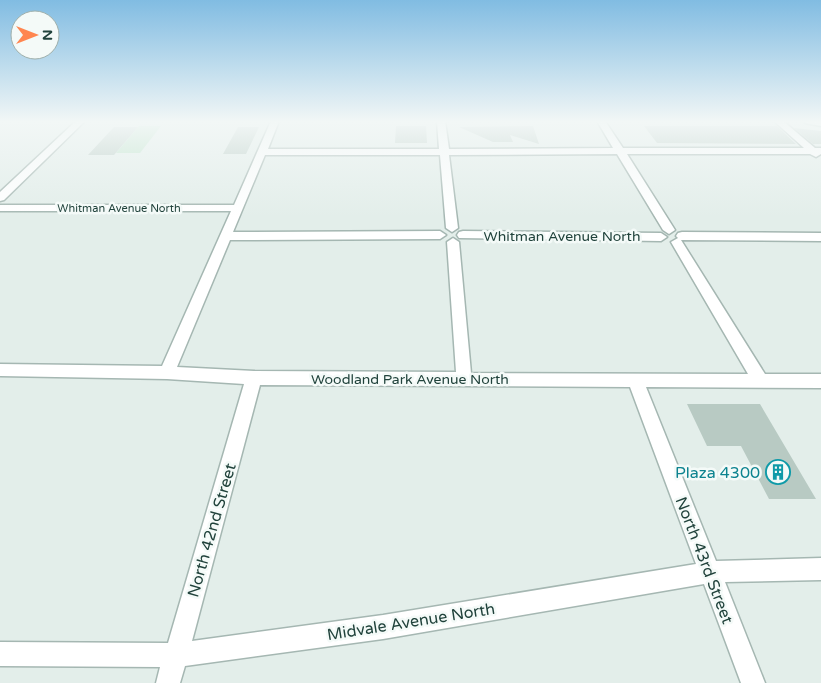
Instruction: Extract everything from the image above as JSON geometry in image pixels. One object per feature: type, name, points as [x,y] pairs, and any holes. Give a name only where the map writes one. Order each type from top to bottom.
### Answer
[{"type":"street","points":[[0,198],[47,153]]},
{"type":"street","points":[[167,372],[262,153]]},
{"type":"street","points":[[444,153],[464,379]]},
{"type":"street","points":[[620,153],[665,233],[676,232],[760,380]]},
{"type":"street","points":[[793,153],[818,153]]},
{"type":"street","name":"Whitman Avenue North","points":[[0,208],[238,208]]},
{"type":"street","name":"Whitman Avenue North","points":[[227,236],[665,233]]},
{"type":"street","points":[[679,239],[821,237]]},
{"type":"street","name":"Woodland Park Avenue North","points":[[0,370],[167,372],[254,378],[821,381]]},
{"type":"street","name":"North 42nd Street","points":[[168,683],[254,378]]},
{"type":"street","name":"North 43rd Street","points":[[636,381],[752,683]]},
{"type":"street","name":"Midvale Avenue North","points":[[0,654],[176,655],[383,627],[710,572],[821,569]]},
{"type":"building","points":[[90,153],[116,153],[114,155],[88,155]]},
{"type":"building","points":[[224,153],[247,153],[246,154]]},
{"type":"building","name":"Plaza 4300","points":[[687,404],[760,404],[816,499],[769,499],[741,446],[707,446]]},
{"type":"place","name":"Plaza 4300","points":[[778,472]]}]
